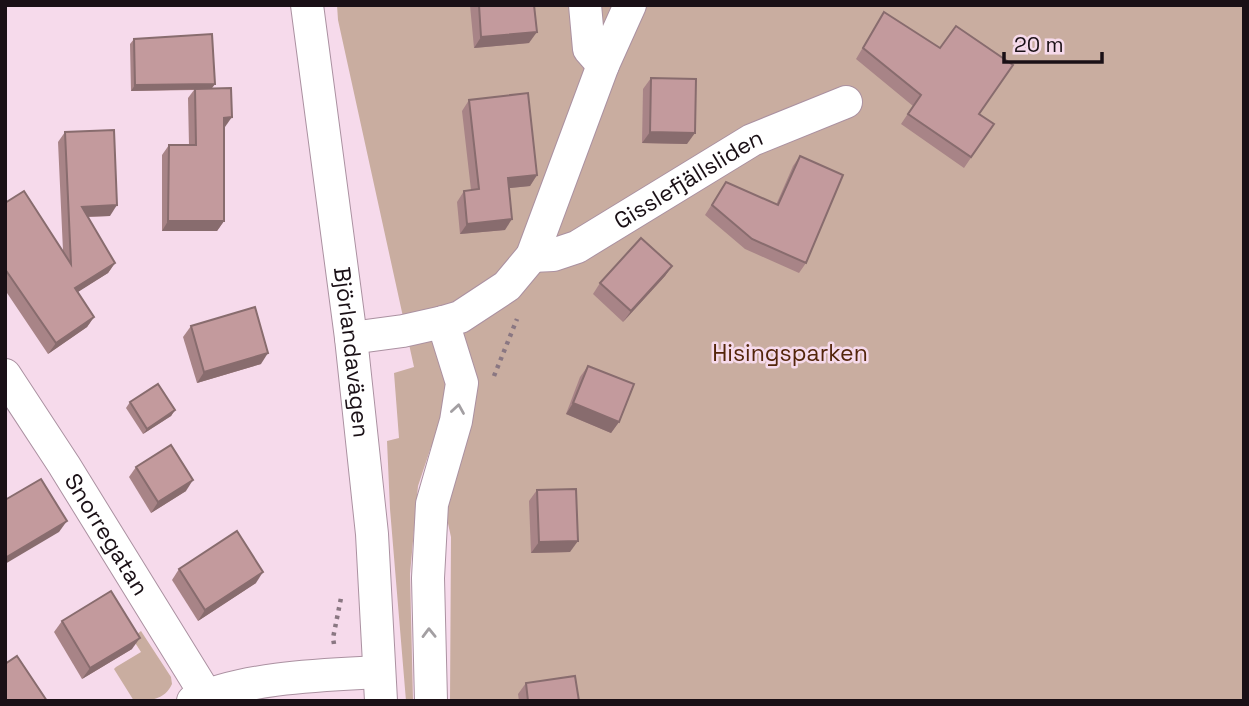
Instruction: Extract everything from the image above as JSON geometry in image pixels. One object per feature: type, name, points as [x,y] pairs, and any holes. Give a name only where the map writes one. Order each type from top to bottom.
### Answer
[{"type":"street","name":"Björlandavägen","points":[[307,5],[351,338],[372,534],[380,686]]},
{"type":"street","points":[[585,5],[589,49],[603,65]]},
{"type":"street","points":[[351,338],[403,331],[460,317],[507,286],[532,256],[603,65],[630,5]]},
{"type":"street","name":"Gisslefjällsliden","points":[[532,256],[553,255],[577,247],[752,140],[846,102]]},
{"type":"street","points":[[431,701],[428,578],[432,503],[456,421],[462,383],[443,322]]},
{"type":"street","name":"Snorregatan","points":[[5,375],[64,465],[199,698]]},
{"type":"street","points":[[199,698],[289,678],[380,686]]},
{"type":"green space","name":"Hisingsparken","points":[[337,5],[1244,5],[1244,701],[450,701],[451,537],[431,447],[418,486],[410,574],[413,701],[406,701],[387,441],[399,438],[394,373],[414,367],[338,20]]},
{"type":"green space","points":[[141,631],[171,677],[172,684],[161,696],[151,700],[134,701],[114,669],[141,652],[132,638]]},
{"type":"building","points":[[479,5],[534,5],[537,32],[481,37]]},
{"type":"building","points":[[884,12],[940,48],[956,26],[1013,65],[979,114],[994,124],[971,157],[908,114],[921,95],[863,48]]},
{"type":"building","points":[[212,34],[215,84],[135,85],[134,39]]},
{"type":"building","points":[[651,78],[696,79],[695,133],[650,132]]},
{"type":"building","points":[[231,88],[232,117],[224,118],[224,221],[168,221],[169,145],[196,145],[195,89]]},
{"type":"building","points":[[528,93],[537,175],[508,178],[512,219],[467,224],[464,191],[479,189],[469,100]]},
{"type":"building","points":[[114,130],[117,205],[82,207],[115,263],[75,288],[94,317],[56,343],[5,269],[5,203],[24,191],[71,264],[65,132]]},
{"type":"building","points":[[800,156],[843,175],[806,263],[752,239],[712,205],[726,182],[778,205]]},
{"type":"building","points":[[641,238],[672,266],[631,311],[600,283]]},
{"type":"building","points":[[255,307],[268,353],[204,372],[191,326]]},
{"type":"building","points":[[588,366],[634,384],[619,422],[573,403]]},
{"type":"building","points":[[158,384],[175,410],[147,429],[130,402]]},
{"type":"building","points":[[171,445],[193,480],[158,502],[136,467]]},
{"type":"building","points":[[41,479],[67,521],[5,558],[5,500]]},
{"type":"building","points":[[576,489],[578,541],[539,542],[537,490]]},
{"type":"building","points":[[237,531],[263,572],[205,610],[179,569]]},
{"type":"building","points":[[111,591],[140,638],[90,668],[62,621]]},
{"type":"building","points":[[17,656],[47,701],[5,701],[5,664]]},
{"type":"building","points":[[575,676],[579,701],[528,701],[526,683]]}]
